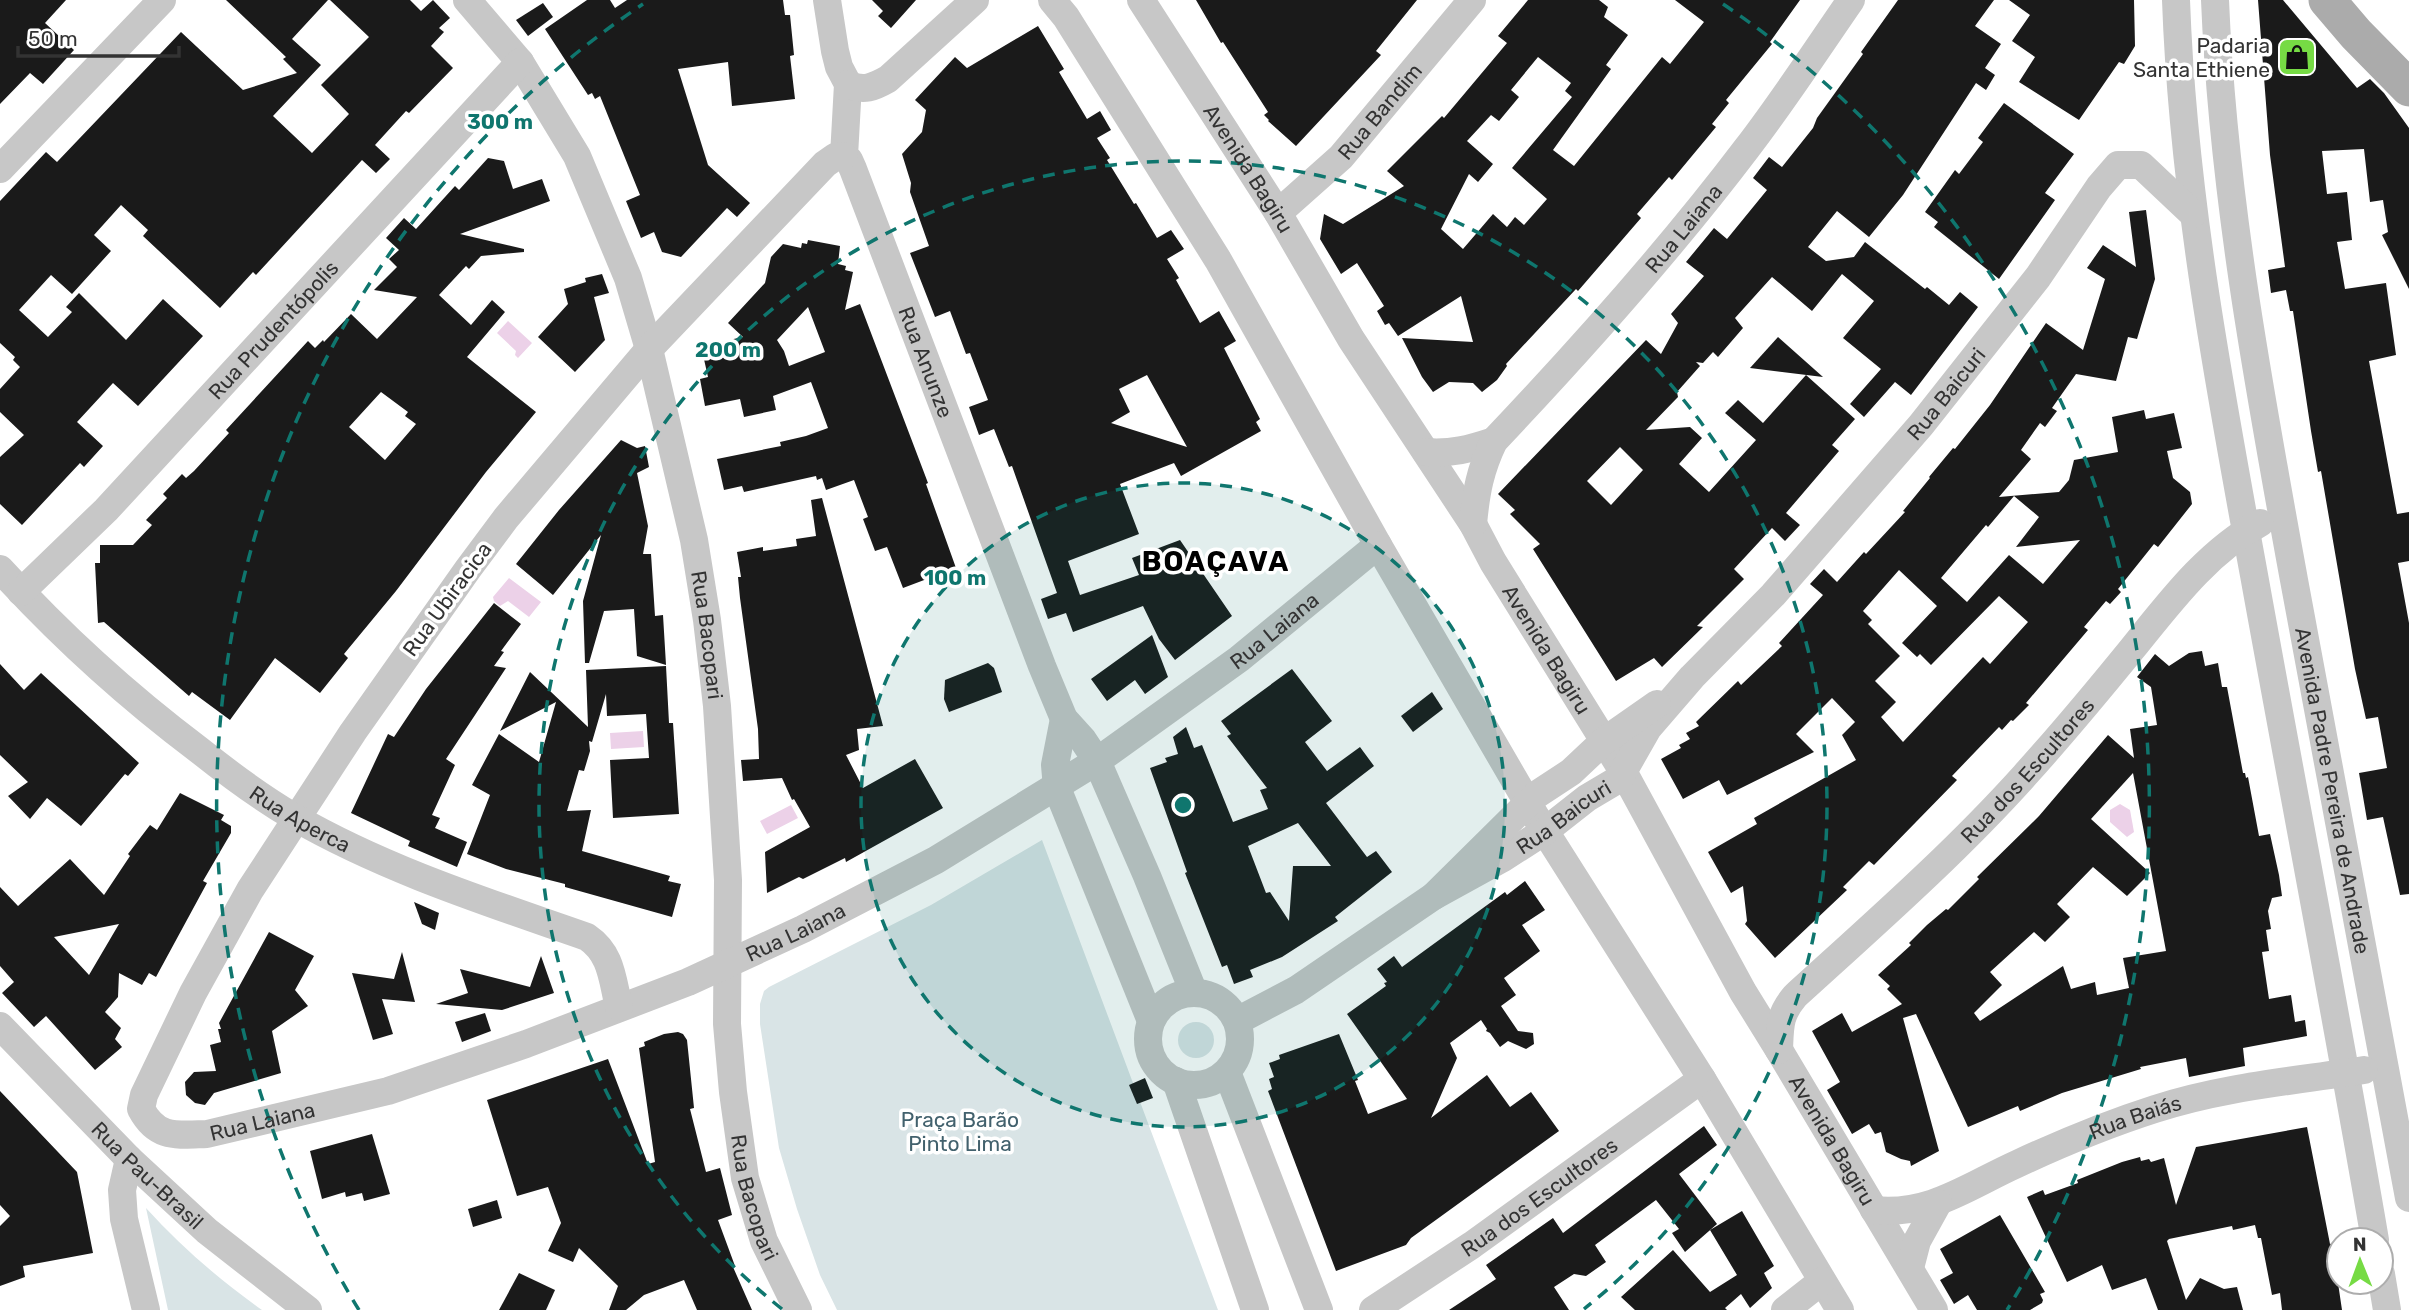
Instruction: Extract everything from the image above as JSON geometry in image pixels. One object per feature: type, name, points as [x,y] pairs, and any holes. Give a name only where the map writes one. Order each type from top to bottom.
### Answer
[{"type":"main road","points":[[2327,0],[2409,88]]},
{"type":"street","points":[[0,169],[162,0]]},
{"type":"street","name":"Rua Bacopari","points":[[467,0],[520,62],[577,156],[628,278],[649,349],[694,540],[707,620],[717,706],[728,880],[727,1024],[733,1092],[746,1178],[764,1241],[798,1310]]},
{"type":"street","points":[[827,0],[835,51],[848,84],[844,156]]},
{"type":"street","points":[[1052,0],[1066,17],[1218,260],[1378,545],[1528,803],[1702,1079],[1840,1310]]},
{"type":"street","name":"Avenida Bagiru","points":[[1141,0],[1278,213],[1351,339],[1473,524],[1493,562],[1624,773],[1745,997],[1934,1310]]},
{"type":"street","name":"Rua Bandim","points":[[1278,213],[1341,157],[1472,0]]},
{"type":"street","name":"Rua Laiana","points":[[1473,524],[1476,491],[1482,467],[1494,440],[1576,354],[1686,226],[1749,145],[1851,0]]},
{"type":"street","name":"Avenida Padre Pereira de Andrade","points":[[2176,0],[2183,120],[2197,251],[2227,434],[2373,1226]]},
{"type":"street","points":[[2185,0],[2213,8]]},
{"type":"street","points":[[848,84],[866,89],[888,79],[974,4]]},
{"type":"street","points":[[2178,29],[2185,21],[2204,16],[2213,8]]},
{"type":"street","name":"Avenida Padre Pereira de Andrade","points":[[2213,8],[2232,206],[2265,427],[2409,1198]]},
{"type":"street","name":"Rua Prudentópolis","points":[[21,592],[106,510],[520,62]]},
{"type":"street","name":"Rua Ubiracica","points":[[141,1109],[146,1086],[192,993],[250,891],[295,818],[413,644],[468,569],[506,518],[649,349],[825,164],[835,157],[844,156]]},
{"type":"street","name":"Rua Anunze","points":[[844,156],[853,169],[1064,719],[1097,761]]},
{"type":"street","name":"Rua Baicuri","points":[[1237,1021],[1296,990],[1434,896],[1473,876],[1545,831],[1624,773],[1640,739],[1692,677],[1773,595],[1921,425],[2038,277],[2099,187],[2118,165],[2141,165],[2193,214]]},
{"type":"street","points":[[2227,434],[2247,440],[2265,427]]},
{"type":"street","name":"Rua Laiana","points":[[1426,452],[1463,452],[1494,440]]},
{"type":"street","points":[[2235,474],[2241,467],[2252,463],[2273,469]]},
{"type":"street","points":[[2245,531],[2282,513]]},
{"type":"street","name":"Rua dos Escultores","points":[[1779,1050],[1780,1023],[1784,1009],[1795,996],[1883,916],[1987,814],[2071,723],[2208,560],[2245,531]]},
{"type":"street","name":"Rua Laiana","points":[[141,1109],[148,1123],[177,1135],[226,1131],[388,1091],[526,1044],[688,982],[803,929],[936,860],[1056,788],[1239,659],[1378,545]]},
{"type":"street","name":"Rua Aperca","points":[[0,569],[90,662],[142,707],[254,792],[295,818],[443,887],[587,937],[600,946],[608,962],[619,1007]]},
{"type":"street","name":"Rua Baicuri","points":[[1434,896],[1544,788],[1571,772],[1604,741],[1692,677]]},
{"type":"street","points":[[1064,719],[1055,765],[1056,788],[1151,1021]]},
{"type":"street","points":[[1097,761],[1194,993]]},
{"type":"street","points":[[1194,993],[1212,996],[1227,1006],[1237,1021],[1240,1039],[1237,1057],[1227,1072],[1212,1082],[1194,1085],[1176,1082],[1161,1071],[1151,1056],[1148,1039],[1151,1021],[1161,1006],[1177,996],[1194,993]]},
{"type":"street","points":[[1745,997],[1762,1002],[1777,1002],[1795,996]]},
{"type":"street","name":"Rua Pau-Brasil","points":[[0,1026],[129,1159],[207,1231],[308,1310]]},
{"type":"street","points":[[2346,1073],[2384,1067]]},
{"type":"street","points":[[1227,1072],[1319,1310]]},
{"type":"street","name":"Rua Baiás","points":[[1874,1210],[1906,1211],[1938,1203],[2086,1134],[2157,1108],[2216,1094],[2346,1073]]},
{"type":"street","name":"Rua dos Escultores","points":[[1373,1310],[1472,1245],[1702,1079]]},
{"type":"street","points":[[1176,1082],[1255,1310]]},
{"type":"street","points":[[129,1159],[122,1190],[124,1219],[146,1310]]},
{"type":"street","points":[[1910,1268],[1917,1241],[1938,1203]]},
{"type":"street","points":[[1785,1310],[1822,1281]]},
{"type":"green space","name":"Praça Barão Pinto Lima","points":[[1042,840],[1218,1310],[837,1310],[820,1275],[779,1148],[760,1024],[760,1004],[764,991],[931,905]]},
{"type":"green space","points":[[1196,1022],[1209,1027],[1214,1040],[1209,1053],[1196,1058],[1183,1053],[1178,1040],[1183,1027]]},
{"type":"green space","points":[[146,1208],[201,1262],[262,1310],[168,1310]]},
{"type":"shaded area","points":[[508,321],[532,343],[518,358],[516,351],[497,333]]},
{"type":"shaded area","points":[[509,578],[541,602],[529,617],[508,601],[500,606],[494,601],[493,597]]},
{"type":"shaded area","points":[[643,731],[644,747],[611,749],[610,733]]},
{"type":"shaded area","points":[[2120,804],[2130,810],[2134,832],[2127,837],[2110,822],[2110,810]]},
{"type":"shaded area","points":[[791,805],[798,818],[767,834],[760,821]]},
{"type":"building","points":[[0,0],[66,0],[45,23],[74,50],[43,84],[30,73],[0,104]]},
{"type":"building","points":[[226,0],[328,0],[292,39],[321,65],[273,116],[312,153],[349,114],[321,85],[369,37],[330,0],[410,0],[421,11],[433,0],[450,18],[439,28],[444,32],[431,46],[453,68],[409,113],[406,111],[375,145],[390,159],[376,173],[362,160],[256,275],[253,272],[220,308],[143,236],[148,230],[121,205],[94,235],[111,251],[72,294],[51,275],[19,310],[48,337],[72,312],[66,307],[79,293],[126,340],[163,299],[203,336],[138,406],[113,383],[77,422],[103,446],[84,467],[80,463],[22,525],[0,504],[0,457],[24,435],[0,412],[0,389],[20,367],[13,360],[15,357],[0,343],[0,201],[46,152],[57,162],[181,32],[243,90],[297,73],[283,59],[286,57]]},
{"type":"building","points":[[587,0],[610,0],[615,8],[627,0],[783,0],[785,15],[790,15],[794,55],[790,56],[795,99],[732,106],[728,62],[678,69],[708,165],[750,203],[737,217],[727,208],[681,257],[662,252],[654,232],[641,238],[626,201],[640,195],[600,96],[595,99],[592,93],[588,95],[545,29]]},
{"type":"building","points":[[872,0],[916,0],[891,28],[878,16],[883,11]]},
{"type":"building","points":[[1196,0],[1417,0],[1376,51],[1381,55],[1296,146],[1268,121],[1264,115],[1268,112],[1223,42],[1221,43]]},
{"type":"building","points":[[1528,0],[1599,0],[1608,7],[1604,17],[1628,35],[1606,65],[1611,69],[1553,150],[1574,166],[1662,57],[1670,64],[1704,22],[1675,0],[1800,0],[1770,42],[1772,44],[1726,100],[1729,103],[1712,124],[1716,127],[1672,180],[1669,177],[1637,214],[1641,218],[1578,291],[1576,289],[1506,364],[1497,380],[1482,392],[1473,383],[1449,382],[1433,392],[1402,338],[1473,342],[1461,296],[1398,336],[1389,323],[1385,325],[1377,311],[1384,306],[1357,263],[1341,274],[1320,239],[1324,214],[1343,224],[1404,186],[1387,171],[1442,116],[1444,118],[1507,43],[1498,36]],"holes":[[[1538,57],[1571,83],[1565,91],[1572,97],[1512,168],[1547,199],[1524,225],[1515,217],[1507,227],[1493,214],[1463,249],[1441,229],[1469,174],[1478,182],[1493,164],[1467,141],[1491,115],[1499,121],[1519,97],[1511,90]]]},
{"type":"building","points":[[1898,0],[1994,0],[1975,26],[2001,44],[1985,68],[1995,75],[1986,90],[1976,83],[1903,195],[1869,237],[1837,211],[1808,247],[1826,261],[1854,257],[1865,242],[1949,305],[1960,292],[1978,307],[1911,395],[1895,382],[1864,417],[1850,404],[1881,369],[1843,338],[1874,301],[1842,274],[1812,311],[1772,277],[1735,318],[1743,328],[1718,357],[1713,352],[1703,363],[1696,362],[1700,366],[1677,392],[1678,397],[1646,430],[1690,427],[1702,438],[1679,464],[1709,492],[1756,440],[1725,413],[1738,400],[1763,423],[1806,375],[1855,419],[1832,445],[1839,451],[1786,513],[1800,525],[1785,541],[1772,528],[1734,569],[1744,579],[1697,626],[1703,627],[1662,667],[1654,658],[1616,681],[1533,549],[1540,544],[1510,514],[1515,510],[1498,494],[1646,340],[1661,354],[1678,323],[1671,314],[1704,276],[1686,262],[1714,228],[1727,239],[1767,190],[1753,178],[1769,157],[1782,167],[1813,128],[1817,118],[1863,54],[1861,52]],"holes":[[[1620,447],[1643,470],[1611,505],[1587,481]]]},
{"type":"building","points":[[2009,0],[2134,0],[2135,46],[2124,64],[2119,62],[2079,120],[2019,82],[2035,57],[2012,41],[2030,15]]},
{"type":"building","points":[[2258,0],[2283,0],[2357,88],[2370,79],[2384,93],[2409,128],[2409,289],[2382,235],[2388,232],[2383,200],[2370,202],[2364,149],[2322,151],[2327,194],[2347,192],[2352,240],[2337,242],[2345,289],[2386,283],[2396,355],[2369,361],[2397,514],[2409,512],[2409,561],[2398,563],[2409,623],[2409,894],[2400,895],[2383,817],[2367,820],[2359,773],[2387,768],[2378,717],[2366,719],[2355,669],[2321,471],[2318,472],[2293,311],[2290,311],[2286,290],[2271,293],[2268,270],[2285,267],[2270,155]]},
{"type":"building","points":[[543,3],[553,17],[528,36],[516,20]]},
{"type":"building","points":[[1038,26],[1064,69],[1059,72],[1087,119],[1100,111],[1111,130],[1097,138],[1134,204],[1136,203],[1157,238],[1171,230],[1184,249],[1167,259],[1200,323],[1219,311],[1236,341],[1224,348],[1260,419],[1256,422],[1261,431],[1181,476],[1174,463],[1120,484],[1139,534],[1068,561],[1080,595],[1139,575],[1132,558],[1180,540],[1232,616],[1175,660],[1159,639],[1143,606],[1073,632],[1066,613],[1048,619],[1041,599],[1057,593],[1012,466],[1009,467],[994,429],[979,435],[969,407],[988,400],[970,353],[966,354],[950,311],[935,317],[910,253],[929,246],[910,192],[911,183],[902,154],[922,132],[926,110],[915,100],[955,57],[967,68]],"holes":[[[1147,375],[1187,447],[1111,423],[1130,412],[1119,389]]]},
{"type":"building","points":[[2004,103],[2074,154],[2045,193],[2055,200],[1999,279],[1934,227],[1938,222],[1925,212],[1955,170],[1959,174],[1983,142],[1978,138]]},
{"type":"building","points":[[488,158],[504,161],[513,189],[542,179],[550,201],[460,234],[524,249],[524,252],[481,256],[469,269],[466,266],[439,295],[471,325],[492,300],[505,312],[467,357],[536,412],[344,654],[348,658],[320,693],[275,658],[230,720],[192,692],[189,696],[104,622],[98,623],[95,563],[100,563],[100,545],[133,545],[152,525],[146,520],[167,498],[163,494],[182,474],[186,478],[194,471],[229,433],[226,430],[308,341],[315,348],[351,314],[377,339],[417,297],[374,290],[397,267],[389,259],[399,250],[386,238],[404,218],[416,229],[455,186],[459,190]],"holes":[[[381,392],[408,412],[405,416],[416,424],[385,460],[349,427]]]},
{"type":"building","points":[[2146,210],[2155,279],[2137,339],[2128,337],[2116,381],[2076,374],[2052,408],[2057,411],[2045,427],[2040,423],[2021,450],[2031,459],[1999,497],[2059,492],[2069,480],[2074,460],[2118,452],[2112,417],[2144,410],[2146,419],[2174,413],[2182,448],[2167,451],[2173,478],[2190,492],[2192,504],[2158,547],[2154,544],[2118,589],[2121,592],[2110,604],[2106,601],[2084,627],[2088,630],[2026,703],[2029,705],[2002,730],[1999,727],[1952,776],[1957,780],[1874,865],[1869,861],[1843,887],[1847,890],[1775,958],[1745,924],[1747,921],[1743,886],[1731,893],[1708,852],[1757,824],[1754,818],[1856,760],[1842,735],[1855,722],[1832,698],[1796,734],[1814,752],[1727,795],[1719,780],[1683,799],[1661,759],[1681,748],[1679,745],[1690,739],[1686,733],[1699,726],[1696,722],[1738,681],[1741,685],[1782,646],[1779,643],[1823,595],[1810,584],[1824,569],[1837,582],[1905,512],[1903,511],[1929,477],[1990,405],[2046,323],[2083,350],[2105,279],[2087,268],[2103,245],[2136,267],[2129,212]],"holes":[[[2014,496],[2039,517],[2016,547],[2080,540],[2043,584],[2009,555],[1967,602],[1941,578]],[[1899,570],[1937,606],[1902,643],[1917,657],[1920,654],[1931,665],[1999,596],[2028,622],[1990,664],[1983,657],[1903,742],[1881,717],[1896,702],[1875,681],[1900,656],[1868,624],[1872,620],[1863,611]]]},
{"type":"building","points":[[808,240],[840,246],[838,264],[853,272],[845,310],[860,304],[928,483],[926,484],[956,568],[903,588],[887,547],[875,551],[863,519],[868,517],[854,480],[826,490],[822,478],[817,480],[816,476],[744,492],[742,486],[724,490],[717,459],[781,446],[780,442],[828,428],[811,382],[773,396],[776,410],[744,417],[740,399],[705,406],[700,379],[708,377],[701,346],[743,337],[728,323],[765,283],[771,257],[783,244],[801,248],[802,243],[807,244]],"holes":[[[808,307],[825,352],[789,366],[777,340]]]},
{"type":"building","points":[[602,274],[609,293],[594,297],[605,340],[575,372],[538,337],[568,304],[564,289],[586,282],[585,278]]},
{"type":"building","points":[[1778,337],[1823,377],[1750,368]]},
{"type":"building","points":[[621,440],[637,448],[645,446],[649,467],[637,473],[648,526],[643,554],[651,554],[655,616],[663,615],[666,665],[637,656],[634,609],[604,611],[589,663],[585,663],[583,601],[601,535],[553,595],[516,564]]},
{"type":"building","points":[[822,498],[883,726],[857,729],[859,750],[846,755],[863,788],[915,759],[943,808],[846,862],[845,858],[767,893],[765,852],[810,827],[794,799],[792,800],[782,778],[743,781],[741,760],[759,759],[758,729],[740,598],[738,577],[741,577],[737,552],[763,547],[763,551],[797,546],[796,539],[816,536],[811,500]]},
{"type":"building","points":[[494,603],[521,624],[501,651],[504,652],[494,666],[506,668],[446,759],[455,765],[432,815],[440,818],[435,828],[467,842],[457,867],[408,846],[410,841],[351,813],[388,734],[394,737],[426,689]]},
{"type":"building","points":[[1152,635],[1168,677],[1145,694],[1135,680],[1107,701],[1091,679]]},
{"type":"building","points":[[2202,651],[2205,666],[2218,663],[2222,687],[2227,687],[2243,773],[2248,777],[2259,836],[2270,834],[2282,896],[2272,898],[2268,911],[2271,929],[2266,930],[2269,951],[2262,952],[2269,999],[2291,995],[2295,1022],[2305,1020],[2307,1036],[2243,1048],[2245,1066],[2189,1077],[2186,1058],[2140,1067],[2141,1069],[2062,1093],[2020,1111],[2018,1106],[1968,1127],[1916,1014],[1903,1018],[1939,1151],[1911,1166],[1910,1161],[1886,1152],[1881,1132],[1875,1134],[1869,1124],[1852,1134],[1827,1090],[1840,1082],[1812,1031],[1842,1013],[1852,1032],[1902,1004],[1887,989],[1890,986],[1878,975],[1911,945],[1909,943],[1927,925],[1948,910],[1979,879],[1977,877],[2039,816],[2108,735],[2134,758],[2130,729],[2157,725],[2151,687],[2137,677],[2155,654],[2169,666],[2189,653]],"holes":[[[2133,773],[2166,951],[2123,958],[2129,988],[2097,995],[2095,982],[2071,989],[2063,966],[1980,1021],[1974,1013],[2002,985],[1990,972],[2034,932],[2045,942],[2070,917],[2057,904],[2093,867],[2127,896],[2150,873],[2091,819]]]},
{"type":"building","points":[[988,663],[994,668],[1002,692],[949,712],[944,699],[945,680]]},
{"type":"building","points":[[0,664],[24,690],[41,673],[139,763],[128,776],[125,774],[81,826],[47,798],[30,819],[8,796],[28,782],[0,755]]},
{"type":"building","points":[[666,666],[679,814],[613,818],[610,760],[649,758],[646,714],[607,716],[606,694],[592,742],[589,741],[590,751],[584,771],[579,770],[567,811],[591,810],[582,851],[670,876],[668,881],[681,884],[672,917],[506,869],[467,854],[490,795],[472,785],[499,734],[539,762],[556,702],[500,731],[530,672],[588,727],[586,670]]},
{"type":"building","points":[[1292,669],[1332,721],[1305,742],[1327,771],[1360,747],[1374,766],[1326,803],[1367,857],[1376,851],[1392,872],[1335,917],[1338,921],[1282,957],[1250,970],[1253,977],[1234,984],[1227,965],[1222,967],[1185,873],[1187,872],[1150,768],[1167,762],[1165,758],[1178,754],[1173,737],[1186,727],[1194,748],[1202,745],[1233,822],[1268,809],[1260,790],[1267,788],[1227,736],[1231,734],[1221,721]],"holes":[[[1298,823],[1331,866],[1293,866],[1289,921],[1270,892],[1266,893],[1248,846]]]},
{"type":"building","points":[[1432,692],[1443,709],[1413,732],[1401,716]]},
{"type":"building","points":[[180,793],[224,815],[221,820],[231,826],[231,833],[203,881],[207,883],[156,977],[149,973],[142,985],[119,973],[118,997],[105,1012],[121,1028],[115,1039],[122,1047],[95,1070],[46,1016],[34,1027],[2,993],[14,982],[0,966],[0,887],[18,906],[70,859],[104,895],[130,856],[128,854],[150,825],[157,830]],"holes":[[[119,924],[89,975],[54,937]]]},
{"type":"building","points":[[1525,881],[1545,910],[1522,925],[1540,951],[1504,978],[1516,995],[1501,1006],[1518,1031],[1533,1033],[1534,1044],[1526,1049],[1508,1041],[1500,1047],[1486,1031],[1481,1020],[1450,1043],[1457,1058],[1431,1118],[1487,1075],[1510,1107],[1531,1092],[1559,1131],[1411,1238],[1406,1245],[1336,1271],[1268,1091],[1272,1089],[1269,1079],[1274,1077],[1269,1063],[1280,1059],[1279,1055],[1339,1034],[1358,1080],[1355,1081],[1368,1114],[1407,1099],[1347,1014],[1386,986],[1384,983],[1387,982],[1377,969],[1394,956],[1402,967],[1505,892],[1507,895]]},
{"type":"building","points":[[414,902],[439,913],[435,930],[422,924]]},
{"type":"building","points":[[269,932],[314,956],[295,990],[308,1006],[272,1031],[281,1073],[214,1093],[205,1105],[195,1103],[186,1095],[185,1082],[194,1072],[216,1071],[210,1045],[221,1042],[219,1023]]},
{"type":"building","points":[[402,952],[415,1002],[382,999],[393,1034],[373,1040],[352,973],[394,979]]},
{"type":"building","points":[[541,956],[554,993],[502,1010],[436,1004],[468,993],[460,969],[530,987]]},
{"type":"building","points":[[485,1013],[491,1031],[462,1042],[455,1022]]},
{"type":"building","points":[[678,1032],[687,1040],[694,1108],[690,1109],[706,1172],[720,1168],[732,1215],[718,1220],[735,1266],[733,1267],[752,1310],[697,1310],[684,1280],[644,1295],[626,1310],[609,1310],[618,1286],[579,1248],[573,1262],[548,1251],[561,1223],[548,1187],[517,1196],[487,1100],[608,1059],[648,1164],[655,1162],[639,1048],[645,1046],[644,1042]]},
{"type":"building","points":[[1145,1078],[1153,1098],[1137,1104],[1129,1085]]},
{"type":"building","points":[[0,1091],[77,1172],[93,1253],[23,1266],[25,1277],[0,1286],[0,1226],[10,1216],[0,1205]]},
{"type":"building","points":[[1704,1126],[1717,1145],[1679,1174],[1717,1224],[1685,1252],[1672,1233],[1679,1229],[1656,1200],[1595,1245],[1606,1262],[1586,1276],[1574,1274],[1554,1287],[1569,1310],[1449,1310],[1496,1279],[1486,1265],[1553,1218],[1563,1233]]},
{"type":"building","points":[[2307,1127],[2326,1226],[2325,1296],[2340,1296],[2342,1310],[2282,1310],[2280,1293],[2272,1295],[2261,1238],[2258,1238],[2255,1225],[2233,1230],[2232,1226],[2167,1241],[2186,1300],[2200,1278],[2224,1289],[2237,1287],[2243,1310],[2158,1310],[2146,1278],[2112,1290],[2102,1265],[2067,1282],[2027,1197],[2043,1190],[2045,1195],[2078,1183],[2077,1180],[2122,1162],[2140,1157],[2141,1161],[2149,1159],[2151,1162],[2164,1158],[2176,1205],[2196,1147]]},
{"type":"building","points":[[372,1134],[390,1194],[364,1201],[362,1193],[346,1197],[345,1192],[322,1199],[310,1151]]},
{"type":"building","points":[[497,1200],[502,1218],[473,1227],[468,1209]]},
{"type":"building","points":[[1742,1211],[1774,1266],[1764,1273],[1772,1288],[1750,1308],[1741,1294],[1725,1308],[1727,1310],[1635,1310],[1621,1297],[1673,1250],[1710,1292],[1737,1275],[1710,1230]]},
{"type":"building","points":[[2000,1215],[2045,1292],[2040,1294],[2042,1303],[2030,1310],[1977,1310],[1968,1295],[1954,1304],[1940,1280],[1953,1273],[1940,1249]]},
{"type":"building","points":[[519,1273],[555,1290],[546,1310],[499,1310]]},
{"type":"place","name":"Padaria Santa Ethiene","points":[[2297,57]]},
{"type":"district","name":"BOAÇAVA","points":[[1216,561]]}]
